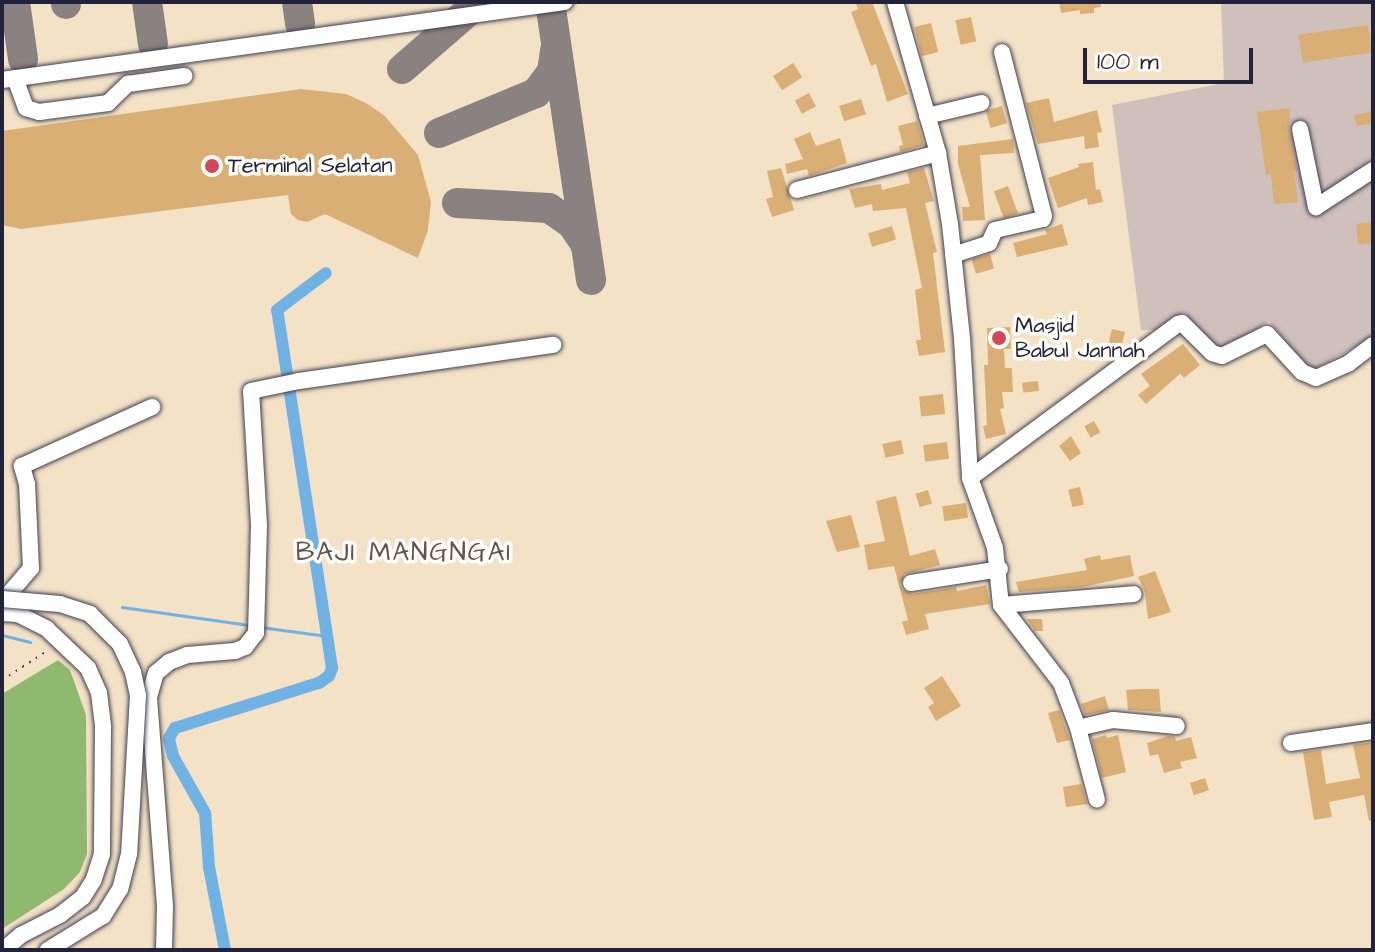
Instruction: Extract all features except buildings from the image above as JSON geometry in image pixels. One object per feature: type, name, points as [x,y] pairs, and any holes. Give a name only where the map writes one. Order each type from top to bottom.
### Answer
[{"type":"street","points":[[126,63],[128,84],[117,98],[108,103],[31,112],[9,79],[565,2]]},
{"type":"street","points":[[895,2],[938,153],[953,255],[970,478],[1000,569],[1001,605],[1055,671],[1078,728],[1097,800]]},
{"type":"street","points":[[953,255],[989,243],[995,230],[1043,219],[1044,216],[1002,52]]},
{"type":"street","points":[[128,84],[184,76]]},
{"type":"street","points":[[927,116],[981,103]]},
{"type":"street","points":[[1300,129],[1316,207],[1373,170]]},
{"type":"street","points":[[797,190],[938,153]]},
{"type":"street","points":[[970,478],[1178,324],[1182,323],[1206,349],[1222,356],[1267,334],[1302,372],[1316,378],[1336,371],[1373,345]]},
{"type":"street","points":[[164,950],[164,893],[150,732],[151,682],[163,666],[177,658],[235,651],[245,647],[256,633],[259,525],[251,391],[292,382],[553,345]]},
{"type":"street","points":[[2,600],[31,568],[27,484],[22,466],[152,407]]},
{"type":"street","points":[[911,583],[1000,569]]},
{"type":"street","points":[[1001,605],[1134,594]]},
{"type":"street","points":[[2,600],[60,604],[90,614],[120,644],[133,672],[138,695],[129,854],[120,889],[103,916],[48,950]]},
{"type":"street","points":[[2,613],[18,614],[62,642],[88,668],[99,693],[102,854],[93,881],[83,897],[60,915],[21,935],[3,950]]},
{"type":"street","points":[[1078,728],[1113,720],[1177,726]]},
{"type":"street","points":[[1291,743],[1373,731]]},
{"type":"path","points":[[2,680],[62,642]]},
{"type":"shaded area","points":[[1221,2],[1373,2],[1373,337],[1310,372],[1269,321],[1222,351],[1211,347],[1184,312],[1161,330],[1141,330],[1112,105],[1224,83]]},
{"type":"green space","points":[[58,660],[70,670],[86,715],[87,854],[80,872],[64,889],[2,929],[2,694]]},
{"type":"waterway","points":[[225,950],[209,867],[205,813],[173,756],[169,738],[175,728],[319,683],[329,676],[332,668],[277,310],[326,273]]},
{"type":"waterway","points":[[122,607],[249,625]]},
{"type":"waterway","points":[[260,627],[327,636]]},
{"type":"waterway","points":[[2,635],[30,642]]},
{"type":"taxiway","points":[[15,2],[23,59]]},
{"type":"taxiway","points":[[147,2],[153,44]]},
{"type":"taxiway","points":[[297,2],[300,24]]},
{"type":"taxiway","points":[[402,69],[479,2]]},
{"type":"taxiway","points":[[550,2],[591,280]]},
{"type":"taxiway","points":[[439,133],[536,93],[552,72],[555,50]]},
{"type":"taxiway","points":[[457,203],[549,208],[572,224],[584,242]]},
{"type":"place","name":"Terminal Selatan","points":[[212,166]]},
{"type":"place","name":"Masjid Babul Jannah","points":[[999,338]]},
{"type":"district","name":"BAJI MANGNGAI","points":[[404,553]]}]
